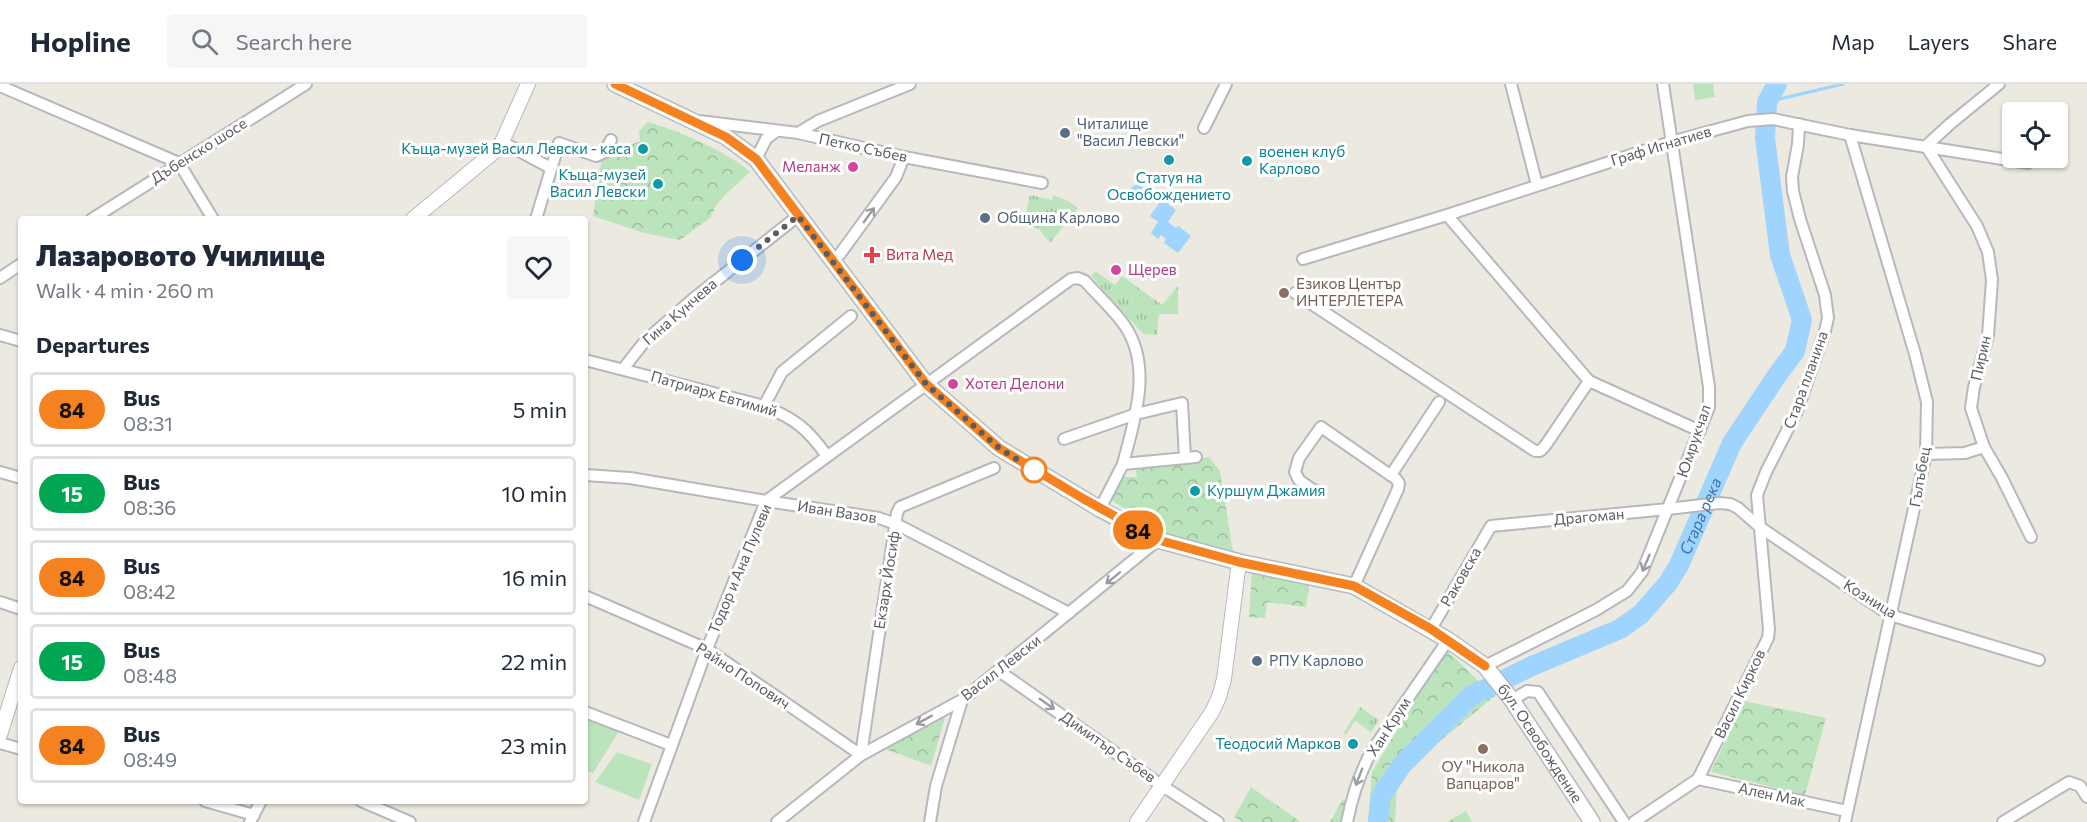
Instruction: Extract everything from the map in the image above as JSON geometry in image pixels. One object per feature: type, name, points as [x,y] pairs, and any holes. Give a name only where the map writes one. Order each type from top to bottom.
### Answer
[{"type":"main road","name":"бул. Освобождение","points":[[615,84],[726,137],[756,159],[926,384],[999,448],[1100,509],[1158,540],[1239,562],[1354,586],[1431,629],[1485,666],[1512,700],[1592,822]]},
{"type":"street","name":"Дъбенско шосе","points":[[97,216],[306,84]]},
{"type":"street","points":[[417,216],[479,165],[502,142],[528,84]]},
{"type":"street","points":[[798,133],[818,121],[910,84]]},
{"type":"street","points":[[1204,128],[1226,84]]},
{"type":"street","points":[[1511,84],[1537,185]]},
{"type":"street","name":"Юмрукчал","points":[[1485,666],[1596,610],[1626,591],[1642,572],[1709,407],[1709,387],[1663,84]]},
{"type":"street","points":[[1926,146],[1999,84]]},
{"type":"street","points":[[0,86],[179,163],[211,216]]},
{"type":"street","name":"Петко Събев","points":[[684,118],[775,132],[798,133],[904,157],[1042,183]]},
{"type":"street","name":"Граф Игнатиев","points":[[1303,259],[1671,142],[1748,121],[1773,119],[1850,135],[2002,159]]},
{"type":"street","name":"Стара планина","points":[[1761,528],[1757,495],[1797,411],[1825,332],[1827,318],[1825,295],[1793,191],[1792,177],[1799,124]]},
{"type":"street","points":[[756,159],[766,139],[775,132]]},
{"type":"street","name":"Гълъбец","points":[[1846,817],[1926,454],[1927,418],[1924,387],[1850,135]]},
{"type":"street","points":[[537,216],[559,143],[596,156],[605,152],[611,140]]},
{"type":"street","points":[[502,142],[550,168]]},
{"type":"street","name":"Пирин","points":[[1926,146],[1977,226],[1988,252],[1992,280],[1988,336],[1974,387],[1971,408],[1984,447],[2031,537]]},
{"type":"street","points":[[832,260],[840,254],[896,177],[904,157]]},
{"type":"street","points":[[1447,215],[1589,381],[1700,431]]},
{"type":"street","name":"Гина Кунчева","points":[[623,369],[645,341],[693,299],[798,216]]},
{"type":"street","points":[[0,278],[18,266]]},
{"type":"street","name":"Тодор и Ана Пулеви","points":[[644,822],[707,649],[766,501],[1071,279],[1078,278],[1085,281],[1125,327],[1136,351],[1140,400],[1136,414]]},
{"type":"street","points":[[1295,293],[1535,451],[1540,451],[1545,446],[1589,381]]},
{"type":"street","points":[[764,406],[782,372],[851,316]]},
{"type":"street","points":[[0,335],[18,340]]},
{"type":"street","name":"Патриарх Евтимий","points":[[588,361],[764,406],[790,417],[811,434],[827,456]]},
{"type":"street","points":[[1391,475],[1439,402]]},
{"type":"street","points":[[1064,439],[1136,414],[1182,404],[1190,457],[1123,464]]},
{"type":"street","points":[[1100,509],[1123,464],[1136,414]]},
{"type":"street","points":[[1316,492],[1299,480],[1295,472],[1299,458],[1321,427],[1391,475],[1399,483],[1354,586]]},
{"type":"street","points":[[1926,454],[1965,453],[1984,447]]},
{"type":"street","name":"Екзарх Йосиф","points":[[861,755],[897,513],[900,507],[994,468]]},
{"type":"street","points":[[0,471],[18,477]]},
{"type":"street","name":"Иван Вазов","points":[[588,476],[630,478],[879,518],[896,524],[1069,613]]},
{"type":"street","name":"Козница","points":[[1719,503],[1730,504],[1738,508],[1761,528],[1890,615],[2039,660]]},
{"type":"street","name":"Драгоман","points":[[1491,526],[1719,503]]},
{"type":"street","name":"Раковска","points":[[1431,629],[1491,526]]},
{"type":"street","name":"Васил Кирков","points":[[1634,822],[1698,779],[1768,638],[1761,528]]},
{"type":"street","name":"Васил Левски","points":[[777,822],[861,755],[962,700],[1158,540]]},
{"type":"street","points":[[1137,822],[1212,712],[1219,696],[1224,679],[1239,562]]},
{"type":"street","name":"Райно Попович","points":[[588,597],[707,649],[861,755]]},
{"type":"street","points":[[0,602],[18,608]]},
{"type":"street","name":"Хан Крум","points":[[1347,822],[1353,791],[1371,752],[1448,640]]},
{"type":"street","name":"Димитър Събев","points":[[999,671],[1161,785],[1218,822]]},
{"type":"street","points":[[0,735],[18,678]]},
{"type":"street","points":[[1512,700],[1527,691],[1538,692],[1624,822]]},
{"type":"street","points":[[930,822],[936,786],[962,700]]},
{"type":"street","points":[[588,713],[671,745]]},
{"type":"street","points":[[0,743],[18,748]]},
{"type":"street","name":"Ален Мак","points":[[1698,779],[1846,817]]},
{"type":"street","points":[[2003,822],[2069,782],[2080,786],[2087,797]]},
{"type":"street","points":[[213,804],[252,818],[259,804]]},
{"type":"street","points":[[368,804],[410,822]]},
{"type":"green space","points":[[1693,84],[1713,84],[1715,97],[1695,100]]},
{"type":"green space","points":[[648,122],[702,142],[741,164],[750,172],[725,195],[715,207],[711,217],[680,240],[644,233],[593,216],[603,151],[640,142],[639,131]]},
{"type":"green space","points":[[1030,195],[1052,200],[1053,195],[1078,208],[1050,243],[1039,229],[1024,224]]},
{"type":"green space","points":[[1095,271],[1115,285],[1122,276],[1162,305],[1178,286],[1178,314],[1159,314],[1157,335],[1143,334],[1091,276]]},
{"type":"green space","points":[[1209,457],[1220,471],[1233,552],[1179,538],[1157,529],[1111,500],[1120,477],[1137,477],[1135,466]]},
{"type":"green space","points":[[1252,570],[1310,580],[1306,607],[1267,602],[1265,618],[1249,617]]},
{"type":"green space","points":[[1445,649],[1495,696],[1406,769],[1397,786],[1395,822],[1368,822],[1372,772]]},
{"type":"green space","points":[[1744,701],[1826,718],[1805,795],[1711,772]]},
{"type":"green space","points":[[948,707],[931,766],[877,746]]},
{"type":"green space","points":[[1360,707],[1379,720],[1371,732],[1355,721],[1346,735],[1343,734]]},
{"type":"green space","points":[[588,719],[619,731],[593,773],[588,771]]},
{"type":"green space","points":[[617,752],[652,764],[639,800],[595,782]]},
{"type":"green space","points":[[1251,787],[1301,822],[1242,822],[1234,817]]},
{"type":"green space","points":[[1343,799],[1351,804],[1347,822],[1330,822]]},
{"type":"green space","points":[[1466,811],[1472,822],[1447,822]]},
{"type":"water","points":[[1134,185],[1140,185],[1144,192],[1140,199],[1134,199],[1130,195],[1130,189]]},
{"type":"water","points":[[1162,199],[1176,210],[1168,222],[1191,236],[1178,253],[1164,243],[1166,239],[1161,235],[1158,239],[1151,233],[1158,222],[1150,216]]},
{"type":"waterway","name":"Стара река","points":[[1378,822],[1381,796],[1402,765],[1471,696],[1532,666],[1620,629],[1641,614],[1668,583],[1679,565],[1732,443],[1795,351],[1802,320],[1780,255],[1765,138],[1767,102],[1777,84]]},
{"type":"waterway","points":[[1767,102],[1843,84]]},
{"type":"bus line","name":"84","points":[[615,84],[726,137],[756,159],[926,384],[999,448],[1100,509],[1158,540],[1239,562],[1354,586],[1431,629],[1485,666]]},
{"type":"place","name":"Читалище \"Васил Левски\"","points":[[1065,133]]},
{"type":"place","name":"Къща-музей Васил Левски - каса","points":[[643,149]]},
{"type":"place","name":"Статуя на Освобождението","points":[[1169,160]]},
{"type":"place","name":"военен клуб Карлово","points":[[1247,161]]},
{"type":"place","name":"Меланж","points":[[853,167]]},
{"type":"place","name":"Къща-музей Васил Левски","points":[[658,184]]},
{"type":"place","name":"Община Карлово","points":[[985,218]]},
{"type":"place","name":"Вита Мед","points":[[872,255]]},
{"type":"place","name":"Щерев","points":[[1116,270]]},
{"type":"place","name":"Езиков Център ИНТЕРЛЕТЕРА","points":[[1284,293]]},
{"type":"place","name":"Хотел Делони","points":[[953,384]]},
{"type":"place","name":"Куршум Джамия","points":[[1195,491]]},
{"type":"place","name":"РПУ Карлово","points":[[1257,661]]},
{"type":"place","name":"Теодосий Марков","points":[[1353,744]]},
{"type":"place","name":"ОУ \"Никола Вапцаров\"","points":[[1483,749]]},
{"type":"route","points":[[742,260],[798,216],[926,384],[999,448],[1034,470]]}]
